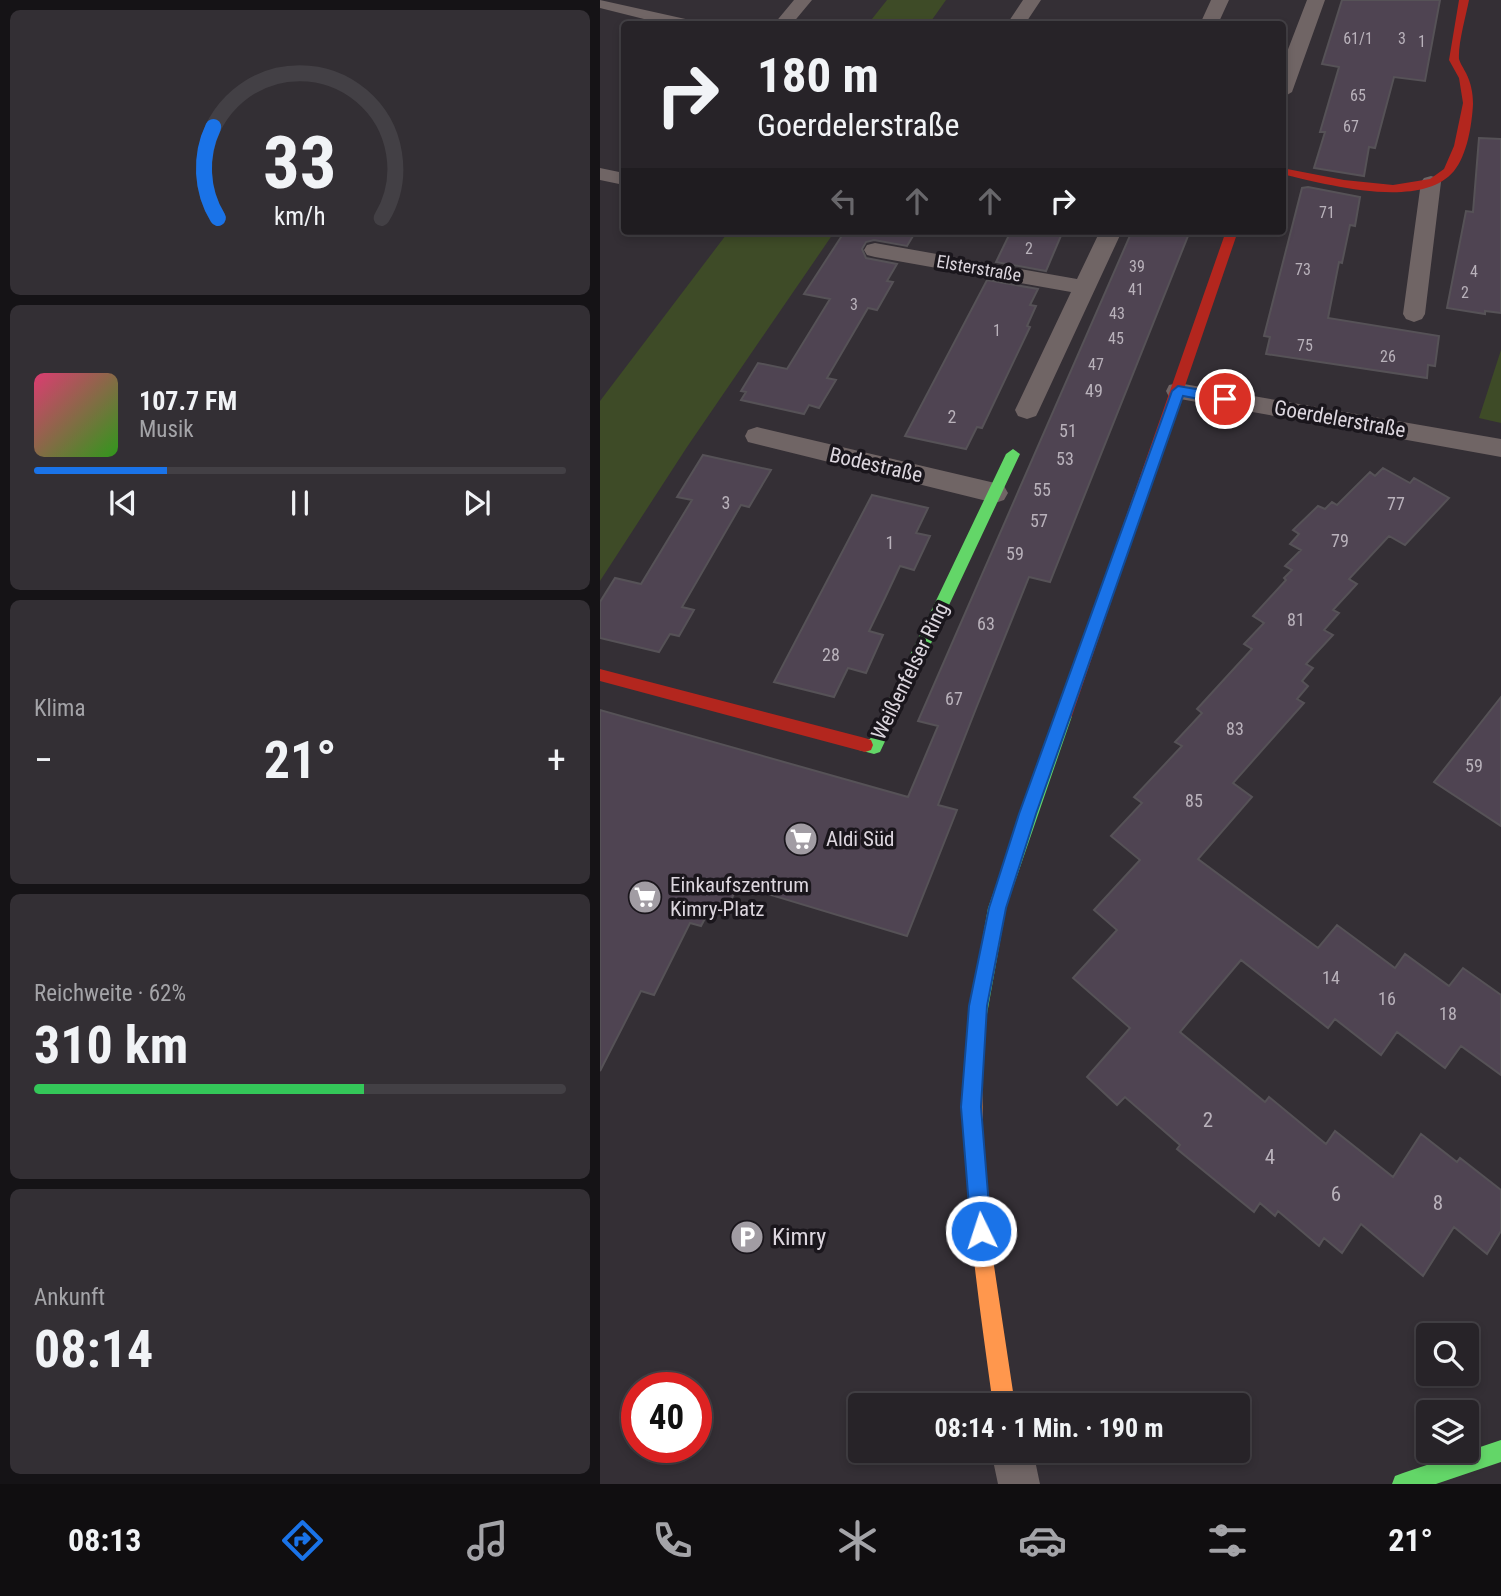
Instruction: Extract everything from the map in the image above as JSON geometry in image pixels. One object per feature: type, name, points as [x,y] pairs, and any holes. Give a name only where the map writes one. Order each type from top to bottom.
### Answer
[{"type":"street","points":[[786,21],[803,0]]},
{"type":"street","points":[[1018,21],[1032,0]]},
{"type":"street","points":[[1210,21],[1220,0]]},
{"type":"street","points":[[1286,81],[1316,0]]},
{"type":"street","points":[[1286,172],[1362,186],[1400,188],[1431,182],[1445,173],[1457,156],[1471,95],[1468,79],[1454,61],[1464,0]]},
{"type":"street","points":[[608,3],[673,21]]},
{"type":"street","points":[[600,174],[621,178]]},
{"type":"street","points":[[1414,314],[1431,182]]},
{"type":"street","points":[[1027,410],[1109,235]]},
{"type":"street","points":[[1002,1393],[981,1231],[971,1107],[978,1006],[1001,896],[1231,235]]},
{"type":"street","name":"Elsterstraße","points":[[875,250],[1083,287]]},
{"type":"street","name":"Goerdelerstraße","points":[[1178,391],[1501,448]]},
{"type":"street","name":"Bodestraße","points":[[757,436],[995,493]]},
{"type":"street","name":"Weißenfelser Ring","points":[[600,675],[874,747],[1013,453]]},
{"type":"street","points":[[1403,1484],[1501,1451]]},
{"type":"street","points":[[1015,1463],[1019,1484]]},
{"type":"green space","points":[[887,0],[946,0],[931,21],[870,21]]},
{"type":"green space","points":[[726,235],[832,235],[687,447],[600,581],[600,401]]},
{"type":"green space","points":[[1501,350],[1501,423],[1479,418]]},
{"type":"building","points":[[1342,0],[1440,0],[1425,81],[1394,77],[1375,148],[1369,147],[1364,176],[1314,168],[1325,132],[1320,132],[1339,67],[1322,64]]},
{"type":"building","points":[[1479,138],[1501,139],[1501,313],[1485,311],[1485,314],[1447,308],[1466,211],[1473,212]]},
{"type":"building","points":[[1302,188],[1360,197],[1355,226],[1350,225],[1342,263],[1339,262],[1328,318],[1439,336],[1435,366],[1428,365],[1427,378],[1266,354],[1270,337],[1264,336]]},
{"type":"building","points":[[842,235],[914,235],[907,246],[874,240],[866,242],[862,249],[866,258],[897,264],[887,281],[893,282],[877,310],[868,308],[827,378],[836,380],[819,408],[809,405],[804,414],[741,400],[746,392],[741,391],[758,363],[787,369],[830,299],[804,294]]},
{"type":"building","points":[[1009,235],[1061,235],[1046,271],[996,262]]},
{"type":"building","points":[[1130,235],[1188,235],[1050,582],[1029,577],[977,706],[938,805],[957,810],[907,936],[738,885],[725,913],[710,909],[701,926],[690,923],[654,995],[641,991],[600,1071],[600,710],[908,797],[938,726],[918,721]]},
{"type":"building","points":[[987,280],[1038,289],[1030,305],[1036,306],[1027,326],[1030,327],[982,428],[977,427],[966,449],[905,436]]},
{"type":"building","points":[[703,455],[771,470],[749,507],[741,505],[682,607],[694,610],[679,636],[670,634],[659,652],[600,638],[600,602],[615,578],[641,584],[692,500],[677,497]]},
{"type":"building","points":[[1383,468],[1410,483],[1414,478],[1449,498],[1405,545],[1389,536],[1349,579],[1357,584],[1333,610],[1339,613],[1324,630],[1333,635],[1306,664],[1313,668],[1302,681],[1308,686],[1297,699],[1304,703],[1233,783],[1252,797],[1198,859],[1318,948],[1337,925],[1395,968],[1405,954],[1449,986],[1463,968],[1501,995],[1501,1075],[1461,1046],[1445,1068],[1397,1032],[1381,1055],[1335,1019],[1328,1028],[1241,960],[1180,1032],[1265,1102],[1269,1097],[1326,1144],[1335,1131],[1393,1177],[1421,1134],[1457,1162],[1460,1158],[1501,1190],[1501,1231],[1487,1254],[1454,1227],[1423,1276],[1361,1224],[1342,1253],[1324,1238],[1319,1246],[1278,1211],[1275,1216],[1260,1203],[1254,1212],[1177,1149],[1180,1145],[1125,1097],[1117,1105],[1087,1077],[1130,1028],[1073,978],[1117,930],[1094,910],[1140,860],[1111,836],[1142,803],[1134,797],[1182,746],[1175,742],[1202,713],[1197,709],[1252,649],[1244,644],[1264,623],[1253,616],[1286,580],[1284,578],[1292,570],[1285,566],[1301,550],[1290,544],[1299,534],[1293,530],[1318,506],[1325,509],[1332,502],[1337,505],[1370,472],[1375,476]]},
{"type":"building","points":[[872,495],[928,508],[916,533],[930,536],[914,570],[900,566],[869,631],[883,635],[866,673],[848,668],[834,697],[774,682]]},
{"type":"building","points":[[1501,697],[1501,826],[1434,782]]},
{"type":"traffic: fast","points":[[865,745],[874,747],[1013,454]]},
{"type":"traffic: fast","points":[[978,1014],[997,908],[1064,716]]},
{"type":"traffic: fast","points":[[1403,1484],[1501,1451]]},
{"type":"traffic: slow","points":[[978,1014],[973,1063],[974,1161],[983,1259],[1002,1393]]},
{"type":"traffic: jam","points":[[1286,172],[1344,184],[1393,188],[1415,187],[1434,181],[1448,171],[1458,152],[1467,112],[1468,94],[1464,78],[1454,60],[1464,0]]},
{"type":"traffic: jam","points":[[1064,716],[1231,235]]},
{"type":"traffic: jam","points":[[600,675],[865,745]]},
{"type":"place","name":"Aldi Süd","points":[[801,839]]},
{"type":"place","name":"Einkaufszentrum Kimry-Platz","points":[[645,897]]},
{"type":"place","name":"Kimry","points":[[747,1237]]},
{"type":"route","points":[[981,1231],[971,1107],[978,1006],[997,908],[1178,391],[1225,399]]}]
